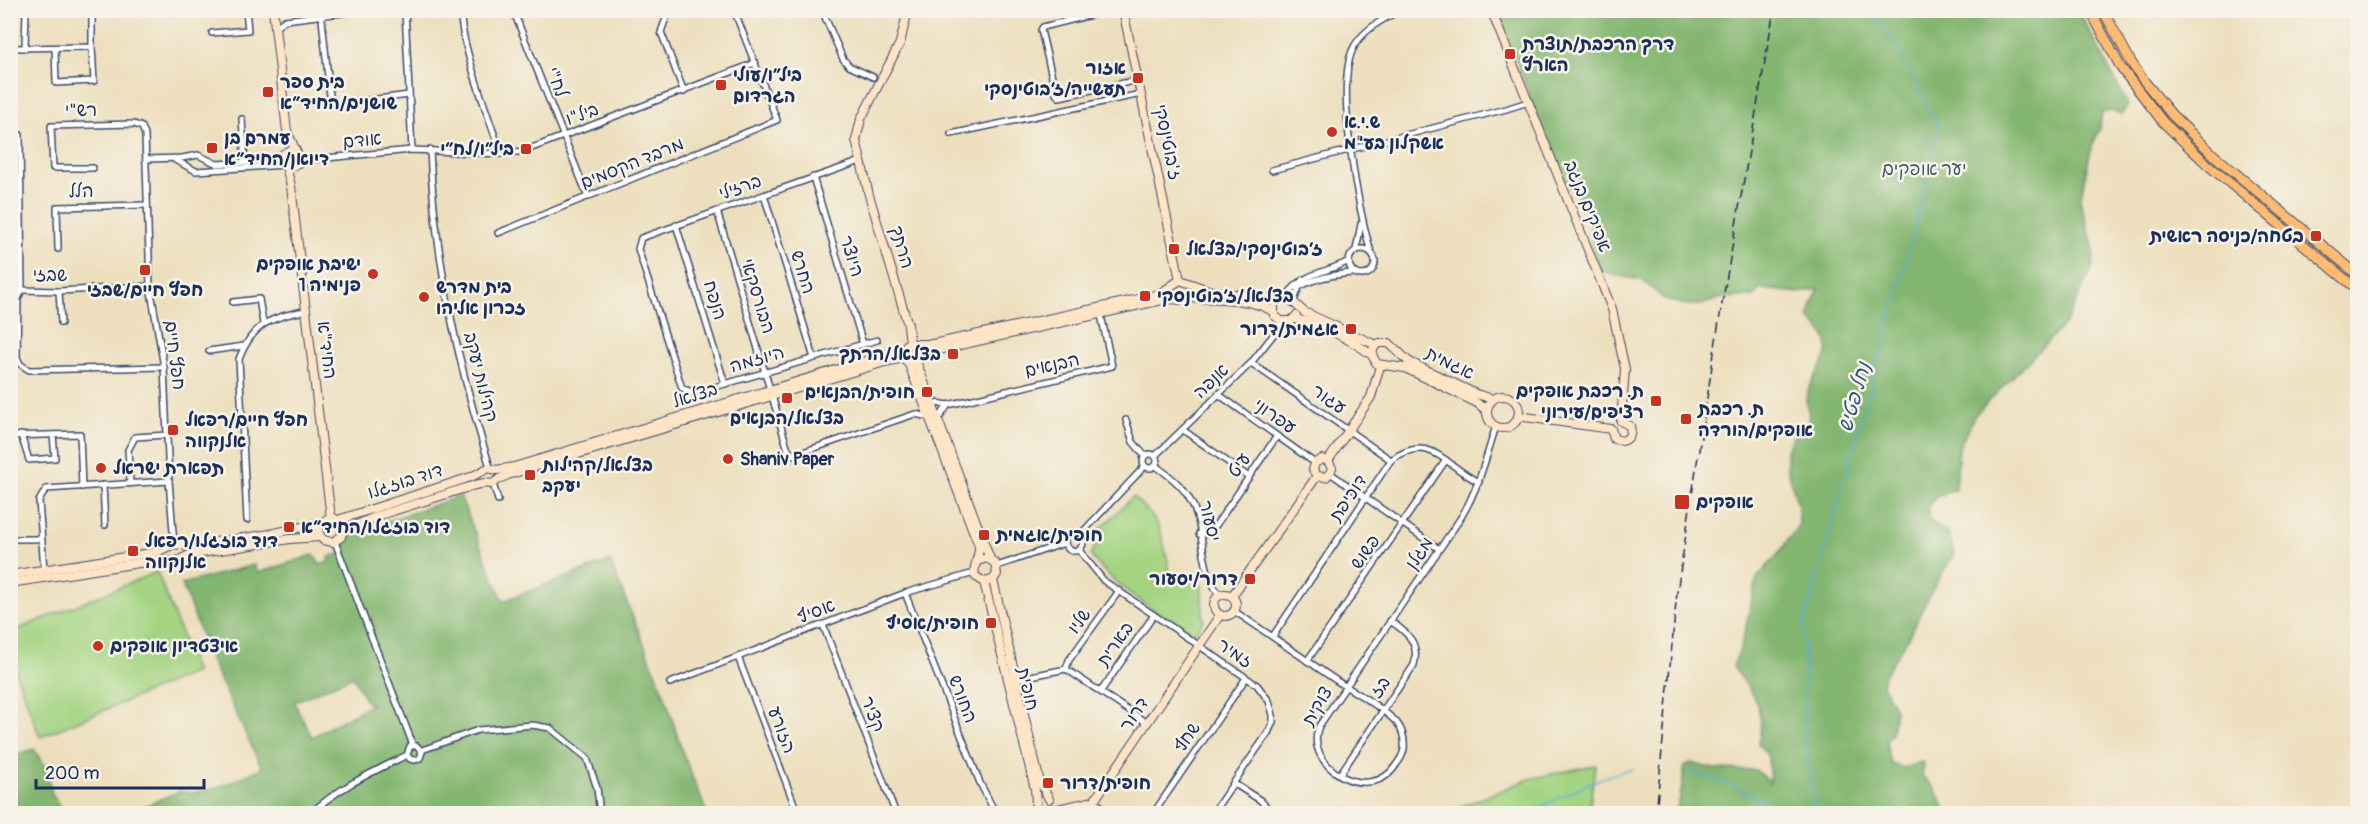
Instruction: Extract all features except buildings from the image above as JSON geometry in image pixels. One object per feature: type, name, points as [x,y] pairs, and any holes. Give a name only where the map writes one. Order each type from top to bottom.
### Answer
[{"type":"main road","points":[[2090,10],[2121,68],[2163,122],[2208,165],[2357,290]]},
{"type":"main road","points":[[2103,10],[2131,62],[2172,115],[2216,157],[2358,275]]},
{"type":"main road","points":[[2342,262],[2358,267]]},
{"type":"street","points":[[25,48],[26,10]]},
{"type":"street","points":[[212,33],[248,30],[246,10]]},
{"type":"street","points":[[275,28],[285,20],[321,13],[366,10]]},
{"type":"street","points":[[405,10],[412,150]]},
{"type":"street","points":[[462,10],[460,18],[469,54],[501,154]]},
{"type":"street","points":[[514,12],[525,10]]},
{"type":"street","points":[[669,10],[661,32],[684,92]]},
{"type":"street","points":[[734,10],[755,63]]},
{"type":"street","points":[[822,10],[843,59],[849,66],[873,76]]},
{"type":"street","points":[[1111,10],[1043,27],[1041,30],[1056,94],[1059,97],[1138,80]]},
{"type":"street","name":"ז'בוטינסקי","points":[[1123,10],[1180,280]]},
{"type":"street","points":[[1274,312],[1274,306],[1289,301],[1299,287],[1310,281],[1336,274],[1355,273],[1363,276],[1374,269],[1376,261],[1362,222],[1346,90],[1352,50],[1364,34],[1401,10]]},
{"type":"street","name":"אפיקים בנגב","points":[[1491,10],[1615,320],[1625,369],[1621,421]]},
{"type":"street","points":[[271,11],[285,20]]},
{"type":"street","points":[[271,11],[286,126],[299,161],[290,165],[282,159],[285,140],[271,11]]},
{"type":"street","name":"הרתך","points":[[908,11],[894,59],[858,125],[856,140],[914,344],[910,357]]},
{"type":"street","name":"לח\"י","points":[[514,12],[588,196]]},
{"type":"street","points":[[321,13],[330,96],[333,102],[338,104],[409,95]]},
{"type":"street","points":[[55,48],[56,83],[94,81],[92,15]]},
{"type":"street","points":[[10,48],[92,47]]},
{"type":"street","name":"ביל\"ו","points":[[412,150],[501,154],[524,151],[684,92],[755,63]]},
{"type":"street","name":"מרבד הקסמים","points":[[498,233],[777,120],[755,63]]},
{"type":"street","points":[[951,134],[1141,94]]},
{"type":"street","points":[[1272,170],[1506,110],[1528,102]]},
{"type":"street","points":[[242,119],[245,162]]},
{"type":"street","name":"רש\"י","points":[[93,168],[53,168],[51,126],[134,124],[142,127],[145,135]]},
{"type":"street","points":[[20,135],[22,290],[18,299],[17,357],[20,364],[29,370],[164,367]]},
{"type":"street","name":"חפץ חיים","points":[[145,135],[150,286],[164,367],[174,546]]},
{"type":"street","points":[[146,159],[171,159],[195,155],[217,164],[273,160],[290,150],[296,153]]},
{"type":"street","name":"אודם","points":[[201,170],[290,165],[315,159],[412,150]]},
{"type":"street","name":"קהילות יעקב","points":[[430,150],[442,270],[461,366],[498,500]]},
{"type":"street","name":"אודם","points":[[296,153],[315,159]]},
{"type":"street","points":[[189,167],[191,157]]},
{"type":"street","points":[[171,159],[193,171],[201,170],[204,165],[202,158]]},
{"type":"street","name":"ברזילי","points":[[638,249],[641,238],[861,161]]},
{"type":"street","name":"החיד\"א","points":[[290,165],[305,311],[334,519]]},
{"type":"street","name":"היוצר","points":[[813,177],[863,344]]},
{"type":"street","name":"החרש","points":[[764,195],[814,358]]},
{"type":"street","name":"הלל","points":[[58,249],[57,207],[147,205]]},
{"type":"street","name":"הבורסקאי","points":[[717,211],[771,393]]},
{"type":"street","points":[[1289,301],[1298,282],[1308,275],[1333,269],[1349,261],[1356,250],[1362,222]]},
{"type":"street","name":"הנפח","points":[[676,225],[725,384]]},
{"type":"street","points":[[10,243],[22,242]]},
{"type":"street","name":"היוזמה","points":[[638,249],[682,388],[694,393],[877,340]]},
{"type":"street","points":[[1356,250],[1365,249],[1371,252]]},
{"type":"street","points":[[1349,261],[1355,273]]},
{"type":"street","points":[[978,561],[979,546],[904,345],[944,342],[1152,296],[1172,287],[1180,280],[1211,291],[1289,301],[1376,345]]},
{"type":"street","points":[[1188,298],[1192,291],[1191,285]]},
{"type":"street","name":"שבזי","points":[[22,290],[59,291],[150,286]]},
{"type":"street","points":[[1172,287],[1172,294],[1183,300],[1188,298],[1249,303],[1274,312],[1281,321],[1294,320],[1310,323],[1358,345],[1372,355]]},
{"type":"street","points":[[59,291],[60,323]]},
{"type":"street","name":"בצלאל","points":[[491,476],[514,467],[771,393],[933,351],[1176,298]]},
{"type":"street","points":[[233,302],[259,299],[263,323]]},
{"type":"street","points":[[1289,301],[1298,314],[1294,320]]},
{"type":"street","points":[[247,519],[239,359],[244,346],[263,323],[305,311]]},
{"type":"street","name":"הבנאים","points":[[927,403],[948,405],[1112,366],[1101,315]]},
{"type":"street","name":"אנפה","points":[[1155,456],[1251,363],[1274,334],[1281,321]]},
{"type":"street","points":[[1383,342],[1389,343],[1396,351],[1395,360],[1391,365],[1380,366],[1374,362],[1372,355],[1376,345],[1383,342]]},
{"type":"street","points":[[209,351],[244,346]]},
{"type":"street","name":"אגמית","points":[[1396,351],[1408,361],[1476,394],[1493,399]]},
{"type":"street","name":"עגור","points":[[1251,363],[1391,460]]},
{"type":"street","name":"אגמית","points":[[1391,365],[1405,368],[1465,397],[1487,411]]},
{"type":"street","points":[[1328,461],[1371,397],[1380,366]]},
{"type":"street","points":[[771,393],[788,450],[794,455],[915,414],[927,403]]},
{"type":"street","name":"עפרוני","points":[[1218,394],[1315,463]]},
{"type":"street","points":[[1501,396],[1510,398],[1517,406],[1518,416],[1509,426],[1496,426],[1489,420],[1487,411],[1493,399],[1501,396]]},
{"type":"street","points":[[927,403],[938,420],[994,562],[997,574],[988,581],[977,579],[974,566],[984,558],[994,562],[1065,543]]},
{"type":"street","points":[[938,420],[948,405]]},
{"type":"street","points":[[915,414],[929,417]]},
{"type":"street","points":[[1518,416],[1611,429]]},
{"type":"street","points":[[1126,420],[1133,442],[1145,456]]},
{"type":"street","points":[[1621,421],[1630,426],[1631,433],[1622,441],[1614,439],[1611,429],[1614,423],[1621,421]]},
{"type":"street","name":"מגלן","points":[[1346,687],[1469,506],[1479,482],[1496,426]]},
{"type":"street","points":[[1183,430],[1249,477]]},
{"type":"street","points":[[10,436],[80,434],[82,487]]},
{"type":"street","points":[[21,435],[29,460],[55,459],[53,435]]},
{"type":"street","points":[[130,483],[128,450],[135,437],[167,435]]},
{"type":"street","name":"עיט","points":[[1199,534],[1208,532],[1216,525],[1277,436]]},
{"type":"street","points":[[1391,460],[1402,452],[1419,448],[1432,452],[1479,482]]},
{"type":"street","points":[[1145,456],[1151,454],[1155,456],[1157,462],[1156,466],[1150,468],[1145,466]]},
{"type":"street","points":[[1145,456],[1143,462],[1145,466]]},
{"type":"street","points":[[1322,459],[1328,461],[1332,468],[1330,473],[1323,477],[1317,476],[1313,470],[1315,463],[1322,459]]},
{"type":"street","name":"דוכיפת","points":[[1273,636],[1391,460]]},
{"type":"street","name":"פשוש","points":[[1307,661],[1446,460]]},
{"type":"street","points":[[1080,535],[1145,466]]},
{"type":"street","name":"יסעור","points":[[1156,466],[1173,479],[1189,498],[1197,516],[1207,572],[1219,595]]},
{"type":"street","points":[[1330,473],[1440,549]]},
{"type":"street","name":"דוד בוזגלו","points":[[334,519],[491,476]]},
{"type":"street","name":"דוד בוזגלו","points":[[343,531],[491,476]]},
{"type":"street","points":[[1232,596],[1317,476]]},
{"type":"street","points":[[44,570],[39,501],[46,489],[169,481]]},
{"type":"street","points":[[103,485],[105,525]]},
{"type":"street","points":[[10,575],[157,552],[174,546],[270,534],[334,519],[343,531],[341,537],[335,542],[327,542],[320,537],[318,530],[321,523]]},
{"type":"street","points":[[1065,543],[1068,535],[1074,533],[1080,535]]},
{"type":"street","points":[[1065,543],[1069,550],[1079,550],[1083,543],[1080,535]]},
{"type":"street","points":[[10,583],[158,560],[177,562],[183,557],[290,539],[320,537]]},
{"type":"street","points":[[10,539],[41,539]]},
{"type":"street","points":[[335,542],[413,745],[422,750]]},
{"type":"street","points":[[174,546],[184,551],[183,557]]},
{"type":"street","points":[[169,561],[166,556],[174,546]]},
{"type":"street","name":"זמיר","points":[[1079,550],[1098,575],[1246,678],[1266,696],[1272,707],[1273,722],[1212,813]]},
{"type":"street","name":"אסיף","points":[[670,683],[905,593],[974,573]]},
{"type":"street","name":"חופית","points":[[988,581],[1016,679],[1039,779],[1058,811]]},
{"type":"street","name":"חופית","points":[[988,581],[990,600],[1036,803]]},
{"type":"street","name":"שליו","points":[[1066,669],[1069,660],[1119,591]]},
{"type":"street","name":"החורש","points":[[905,593],[980,783],[996,813]]},
{"type":"street","points":[[1227,593],[1232,596],[1237,603],[1234,611],[1228,616],[1220,615],[1214,605],[1219,595],[1227,593]]},
{"type":"street","points":[[1234,611],[1346,687]]},
{"type":"street","name":"בארית","points":[[1101,691],[1154,615]]},
{"type":"street","name":"דרור","points":[[1094,801],[1220,615]]},
{"type":"street","name":"בז","points":[[1340,774],[1381,711],[1410,672],[1416,659],[1412,639],[1390,621]]},
{"type":"street","name":"קציר","points":[[823,625],[896,813]]},
{"type":"street","name":"הזורע","points":[[738,657],[798,813]]},
{"type":"street","points":[[1016,679],[1066,669],[1147,723]]},
{"type":"street","name":"שחף","points":[[1153,813],[1246,678]]},
{"type":"street","name":"צוקית","points":[[1346,687],[1396,723],[1403,733],[1404,751],[1397,764],[1387,777],[1373,783],[1363,784],[1340,774],[1323,760],[1315,740],[1319,726],[1346,687]]},
{"type":"street","points":[[422,750],[478,730],[532,724],[550,728],[587,758],[597,788],[600,813]]},
{"type":"street","points":[[413,745],[408,748],[407,754],[410,759],[420,758],[422,750]]},
{"type":"street","points":[[310,813],[328,796],[344,786],[407,754]]},
{"type":"street","points":[[1233,783],[1260,800],[1273,813]]},
{"type":"street","points":[[1034,813],[1036,803],[1042,799],[1049,799]]},
{"type":"street","points":[[1058,811],[1094,801],[1112,813]]},
{"type":"green space","name":"יער אופקים","points":[[1498,11],[2079,11],[2128,105],[2122,114],[2113,111],[2102,112],[2100,128],[2091,149],[2080,200],[2094,249],[2093,265],[2065,324],[1975,415],[1959,447],[1956,489],[1936,497],[1928,506],[1930,520],[1949,535],[1954,554],[1906,641],[1884,675],[1882,685],[1895,709],[1892,734],[1886,741],[1891,764],[1904,768],[1922,762],[1924,765],[1922,776],[1935,789],[1947,813],[1675,813],[1685,766],[1691,763],[1714,769],[1756,770],[1770,783],[1768,756],[1758,743],[1761,722],[1756,702],[1733,667],[1741,647],[1757,578],[1779,553],[1799,524],[1798,506],[1787,467],[1786,451],[1794,435],[1809,423],[1807,395],[1826,357],[1828,348],[1820,330],[1809,319],[1812,304],[1819,289],[1799,293],[1760,289],[1754,296],[1722,298],[1701,305],[1687,305],[1665,300],[1642,280],[1613,275],[1599,268],[1592,248],[1590,216],[1584,204],[1557,171]]},
{"type":"green space","points":[[460,496],[503,601],[610,561],[665,696],[683,754],[707,813],[126,814],[180,791],[189,793],[210,790],[262,768],[211,661],[182,584],[254,565],[258,573],[314,555],[320,565],[330,561],[329,557],[347,552],[344,543],[359,531]],"holes":[[[353,676],[367,703],[372,704],[312,737],[294,702]]]},
{"type":"green space","points":[[1133,497],[1144,507],[1158,526],[1173,582],[1196,573],[1199,579],[1204,620],[1197,631],[1191,634],[1124,589],[1090,555],[1099,540],[1100,529]]},
{"type":"green space","name":"איצטדיון אופקים","points":[[157,572],[196,672],[40,737],[11,660],[11,632]]},
{"type":"green space","points":[[34,749],[46,769],[52,794],[64,813],[11,813],[11,755]]},
{"type":"green space","points":[[1595,765],[1589,813],[1445,813],[1529,779]]},
{"type":"waterway","name":"נחל פטיש","points":[[1816,814],[1805,742],[1804,624],[1910,247],[1939,128],[1888,32],[1866,10]]},
{"type":"waterway","points":[[1528,814],[1592,782],[1633,769]]},
{"type":"waterway","points":[[1688,771],[1738,789],[1787,814]]},
{"type":"railway","points":[[1656,814],[1677,592],[1719,321],[1774,10]]},
{"type":"place","name":"דרך הרכבת/תוצרת הארץ","points":[[1510,54]]},
{"type":"place","name":"אזור תעשייה/ז׳בוטינסקי","points":[[1138,78]]},
{"type":"place","name":"ביל״ו/עולי הגרדום","points":[[721,85]]},
{"type":"place","name":"בית ספר שושנים/החיד״א","points":[[268,92]]},
{"type":"place","name":"ש.י.א אשקלון בע\"מ","points":[[1332,132]]},
{"type":"place","name":"עמרם בן דיואן/החיד״א","points":[[212,148]]},
{"type":"place","name":"ביל״ו/לח״י","points":[[526,149]]},
{"type":"place","name":"בטחה/כניסה ראשית","points":[[2316,236]]},
{"type":"place","name":"ז׳בוטינסקי/בצלאל","points":[[1174,249]]},
{"type":"place","name":"חפץ חיים/שבזי","points":[[145,270]]},
{"type":"place","name":"ישיבת אופקים פנימיה 1","points":[[373,274]]},
{"type":"place","name":"בצלאל/ז׳בוטינסקי","points":[[1145,296]]},
{"type":"place","name":"בית מדרש זכרון אליהו","points":[[424,297]]},
{"type":"place","name":"אגמית/דרור","points":[[1351,329]]},
{"type":"place","name":"בצלאל/הרתך","points":[[953,354]]},
{"type":"place","name":"חופית/הבנאים","points":[[927,392]]},
{"type":"place","name":"בצלאל/הבנאים","points":[[787,398]]},
{"type":"place","name":"ת. רכבת אופקים רציפים/עירוני","points":[[1656,401]]},
{"type":"place","name":"ת. רכבת אופקים/הורדה","points":[[1686,419]]},
{"type":"place","name":"חפץ חיים/רפאל אלנקווה","points":[[173,430]]},
{"type":"place","name":"Shaniv Paper","points":[[728,459]]},
{"type":"place","name":"תפארת ישראל","points":[[101,468]]},
{"type":"place","name":"בצלאל/קהילות יעקב","points":[[530,475]]},
{"type":"place","name":"אופקים","points":[[1682,502]]},
{"type":"place","name":"דוד בוזגלו/החיד״א","points":[[289,527]]},
{"type":"place","name":"חופית/אגמית","points":[[984,535]]},
{"type":"place","name":"דוד בוזגלו/רפאל אלנקווה","points":[[133,551]]},
{"type":"place","name":"דרור/יסעור","points":[[1250,579]]},
{"type":"place","name":"חופית/אסיף","points":[[991,623]]},
{"type":"place","name":"איצטדיון אופקים","points":[[98,646]]},
{"type":"place","name":"חופית/דרור","points":[[1048,783]]}]
